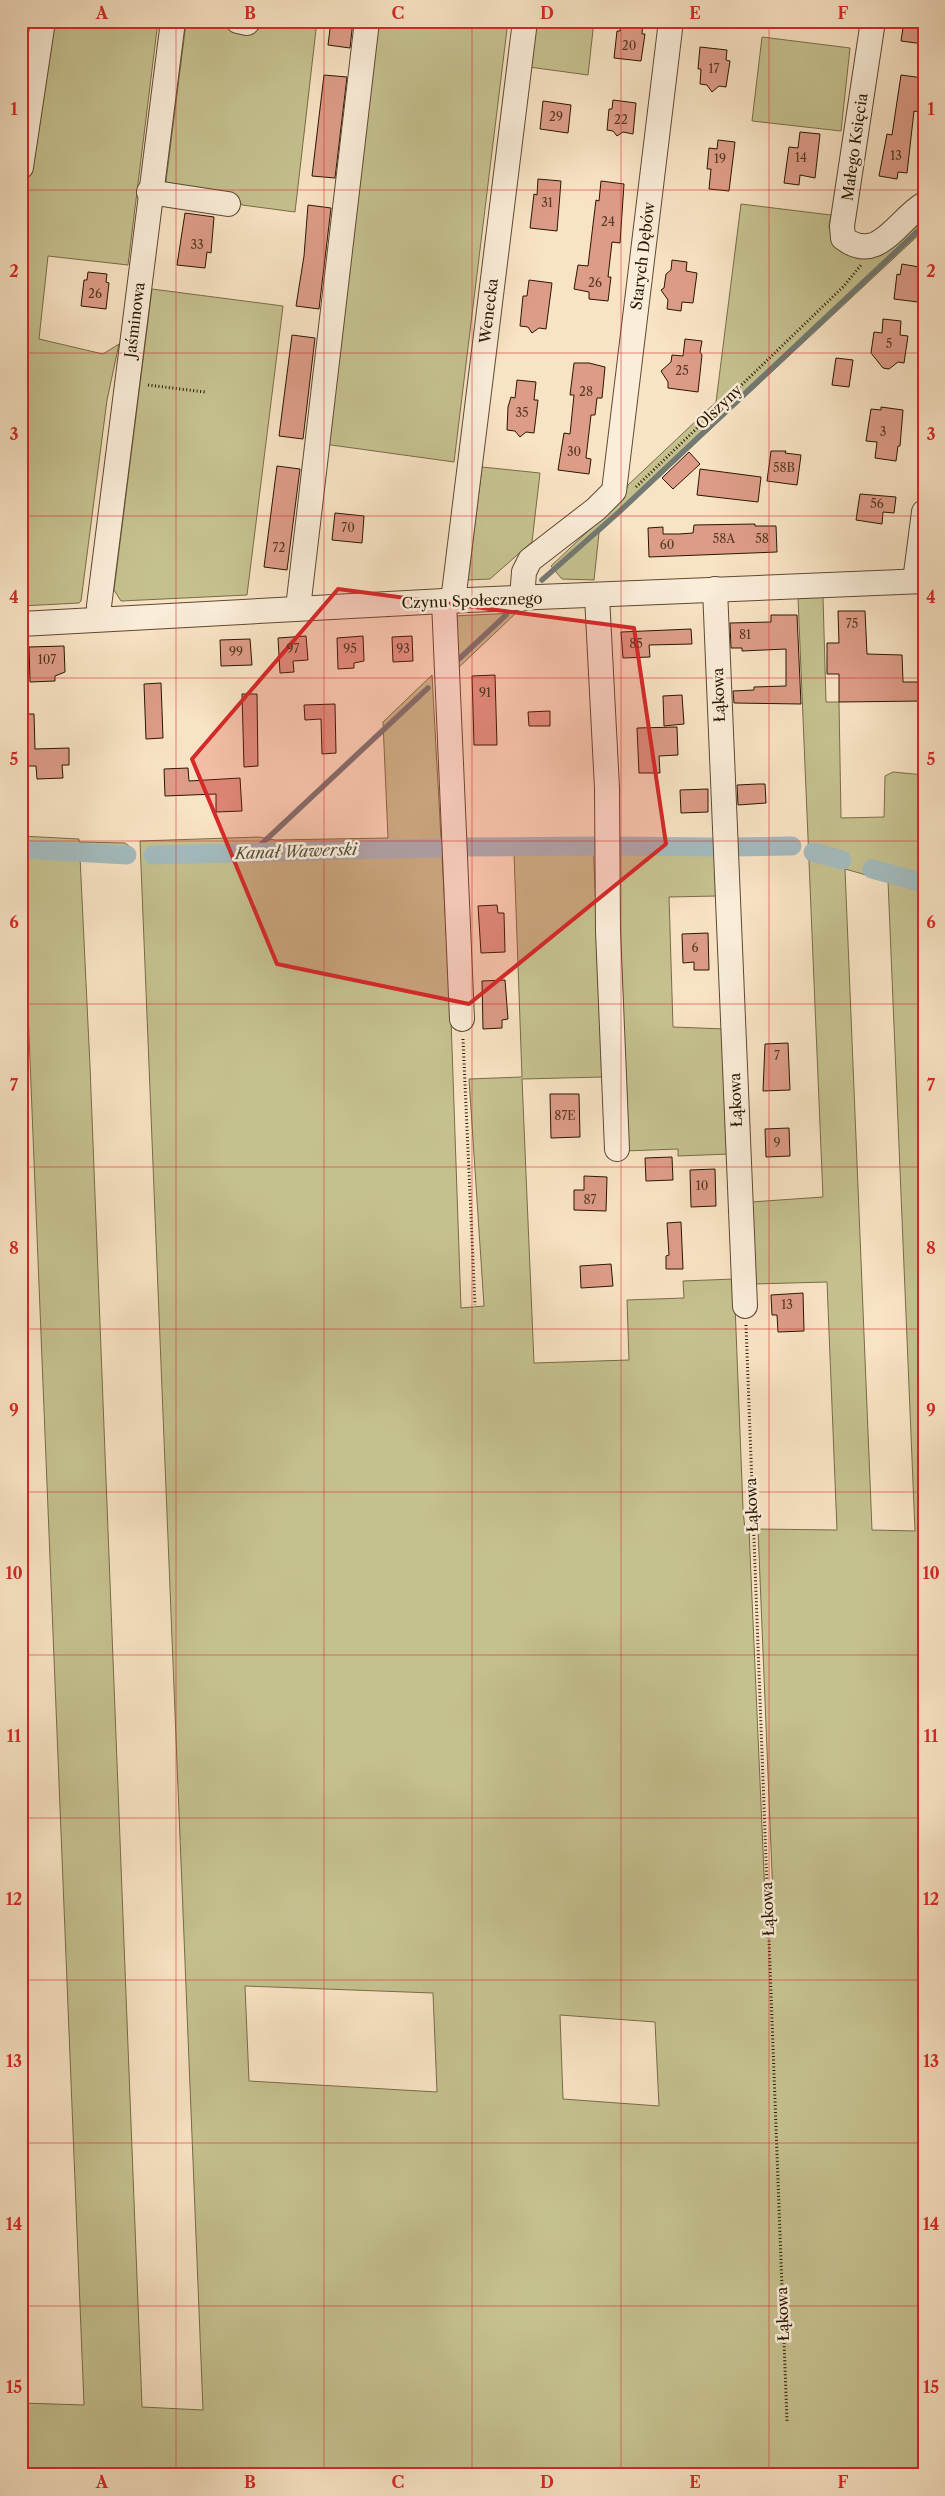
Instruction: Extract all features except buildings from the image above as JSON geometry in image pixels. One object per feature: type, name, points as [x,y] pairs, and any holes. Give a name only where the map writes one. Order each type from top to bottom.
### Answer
[{"type":"street","points":[[21,167],[43,21]]},
{"type":"street","name":"Jaśminowa","points":[[100,619],[100,597],[149,192],[172,21]]},
{"type":"street","points":[[298,608],[367,21]]},
{"type":"street","name":"Wenecka","points":[[462,1019],[449,601],[525,21]]},
{"type":"street","name":"Starych Dębów","points":[[614,491],[671,21]]},
{"type":"street","name":"Małego Księcia","points":[[873,21],[842,226],[843,238],[851,244],[858,246],[877,245]]},
{"type":"street","points":[[149,192],[228,204]]},
{"type":"street","points":[[877,245],[924,204]]},
{"type":"street","points":[[522,599],[524,572],[530,560],[596,509],[614,491]]},
{"type":"street","points":[[919,581],[924,512]]},
{"type":"street","name":"Czynu Społecznego","points":[[21,624],[298,608],[919,581]]},
{"type":"street","name":"Łąkowa","points":[[715,589],[745,1306]]},
{"type":"street","points":[[597,596],[607,788],[608,931],[617,1149]]},
{"type":"path","name":"Olszyny","points":[[614,491],[632,491],[844,286],[877,245]]},
{"type":"path","points":[[127,382],[205,392]]},
{"type":"path","points":[[462,1019],[475,1305]]},
{"type":"path","name":"Łąkowa","points":[[745,1306],[787,2421]]},
{"type":"highlighted area","points":[[338,589],[634,628],[666,844],[469,1004],[277,964],[192,759]]},
{"type":"shaded area","points":[[21,21],[34,21],[21,95]]},
{"type":"shaded area","points":[[49,21],[158,21],[128,265],[48,256],[39,339],[103,354],[119,344],[107,400],[81,601],[79,603],[21,606],[21,173]]},
{"type":"shaded area","points":[[262,21],[317,21],[295,212],[242,205],[234,193],[229,197],[165,189],[186,23],[249,30],[253,33],[264,25]]},
{"type":"shaded area","points":[[375,21],[508,21],[454,462],[324,444]]},
{"type":"shaded area","points":[[534,21],[594,21],[588,75],[529,67]]},
{"type":"shaded area","points":[[762,37],[850,48],[841,131],[752,121]]},
{"type":"shaded area","points":[[741,204],[831,215],[829,227],[840,246],[924,215],[924,230],[599,533],[594,580],[562,579],[551,566],[622,499],[628,485],[716,402]]},
{"type":"shaded area","points":[[152,289],[283,306],[247,595],[121,601],[114,590]]},
{"type":"shaded area","points":[[482,467],[540,473],[532,542],[490,579],[468,580]]},
{"type":"shaded area","points":[[823,597],[826,702],[839,702],[841,818],[884,817],[885,776],[893,772],[924,775],[924,2475],[21,2475],[21,2403],[84,2405],[21,836],[79,839],[79,842],[125,843],[130,847],[127,858],[80,857],[90,1066],[142,2407],[203,2410],[140,841],[259,837],[275,840],[388,838],[383,722],[432,675],[451,1019],[461,1308],[484,1306],[469,1079],[522,1077],[514,853],[462,855],[461,840],[593,840],[603,1077],[522,1079],[534,1363],[629,1360],[627,1300],[684,1298],[683,1281],[734,1279],[743,1509],[745,1530],[749,1530],[765,1896],[773,1897],[758,1529],[837,1530],[827,1282],[754,1284],[751,1202],[823,1197],[798,598]],"holes":[[[845,869],[888,881],[915,1531],[872,1530]],[[245,1986],[433,1993],[437,2092],[249,2081]],[[560,2015],[655,2022],[659,2106],[563,2099]]]},
{"type":"shaded area","points":[[516,613],[455,671],[453,616]]},
{"type":"shaded area","points":[[611,840],[719,841],[717,896],[669,897],[673,1027],[725,1029],[729,1154],[678,1156],[678,1149],[624,1151]]},
{"type":"waterway","points":[[542,580],[619,512],[921,228]]},
{"type":"waterway","points":[[459,659],[506,615]]},
{"type":"waterway","points":[[254,851],[428,688]]},
{"type":"waterway","name":"Kanał Wawerski","points":[[465,847],[596,846]]},
{"type":"waterway","name":"Kanał Wawerski","points":[[617,846],[713,847]]},
{"type":"waterway","name":"Kanał Wawerski","points":[[733,847],[792,846]]},
{"type":"waterway","name":"Kanał Wawerski","points":[[153,855],[440,848]]},
{"type":"waterway","name":"Kanał Wawerski","points":[[21,850],[29,850]]},
{"type":"waterway","name":"Kanał Wawerski","points":[[39,850],[127,855]]},
{"type":"waterway","name":"Kanał Wawerski","points":[[813,852],[842,860]]},
{"type":"waterway","name":"Kanał Wawerski","points":[[872,869],[924,883]]}]
